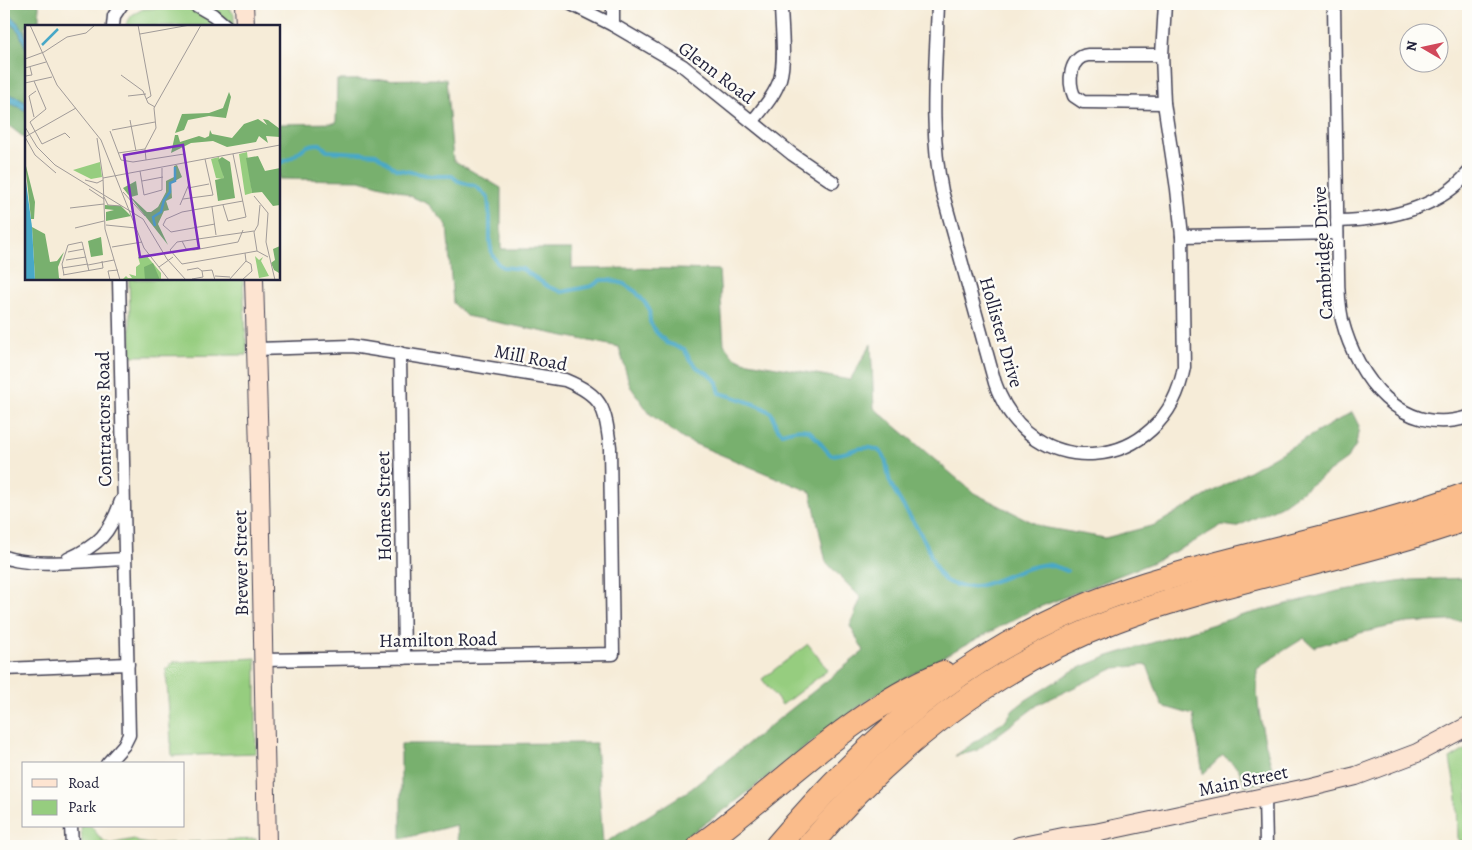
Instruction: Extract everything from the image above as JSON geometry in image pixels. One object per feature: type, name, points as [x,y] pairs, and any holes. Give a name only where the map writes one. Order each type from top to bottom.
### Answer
[{"type":"highway","points":[[777,846],[833,782],[872,744],[926,699],[978,662],[1040,626],[1124,591],[1403,515],[1468,494]]},
{"type":"highway","points":[[809,846],[870,779],[921,733],[986,686],[1054,646],[1106,624],[1151,608],[1400,540],[1468,518]]},
{"type":"highway","points":[[700,846],[830,742],[866,716],[926,680],[978,662]]},
{"type":"main road","points":[[244,4],[245,25]]},
{"type":"main road","name":"Brewer Street","points":[[254,280],[267,846]]},
{"type":"main road","name":"Main Street","points":[[1019,846],[1095,833],[1334,782],[1378,769],[1417,753],[1468,726]]},
{"type":"main road","points":[[1061,846],[1095,833]]},
{"type":"street","points":[[113,25],[114,16],[122,4]]},
{"type":"street","points":[[194,4],[213,15],[225,25]]},
{"type":"street","name":"Glenn Road","points":[[571,4],[613,25],[683,66],[792,154],[833,182]]},
{"type":"street","points":[[613,4],[613,25]]},
{"type":"street","points":[[753,122],[774,93],[781,78],[781,4]]},
{"type":"street","name":"Hollister Drive","points":[[938,4],[935,127],[941,184],[996,387],[1010,414],[1033,437],[1047,445],[1085,454],[1100,454],[1117,449],[1138,440],[1153,430],[1165,417],[1178,393],[1184,368],[1182,236],[1164,103],[1162,55],[1165,4]]},
{"type":"street","name":"Cambridge Drive","points":[[1334,4],[1338,294],[1342,318],[1355,355],[1373,383],[1396,407],[1421,419],[1444,422],[1468,417]]},
{"type":"street","points":[[1162,55],[1084,55],[1073,64],[1072,87],[1074,96],[1083,102],[1164,103]]},
{"type":"street","points":[[1182,236],[1337,227],[1421,206],[1447,193],[1468,173]]},
{"type":"street","name":"Contractors Road","points":[[109,762],[124,745],[129,735],[119,280]]},
{"type":"street","name":"Mill Road","points":[[257,349],[352,346],[400,353],[564,380],[584,389],[600,402],[606,421],[610,447],[613,654]]},
{"type":"street","name":"Holmes Street","points":[[400,353],[404,658]]},
{"type":"street","points":[[62,562],[93,546],[103,538],[112,523],[124,491]]},
{"type":"street","points":[[4,557],[15,561],[62,562],[125,559]]},
{"type":"street","name":"Hamilton Road","points":[[263,660],[613,654]]},
{"type":"street","points":[[4,669],[128,664]]},
{"type":"street","points":[[1265,797],[1266,846]]},
{"type":"street","points":[[71,828],[72,846]]},
{"type":"green space","points":[[4,4],[39,4],[39,25],[25,25],[25,138],[4,122]]},
{"type":"green space","points":[[226,5],[234,14],[234,25],[126,25],[132,15],[143,9]]},
{"type":"green space","points":[[446,79],[453,160],[501,188],[501,249],[572,249],[572,269],[719,270],[724,344],[733,356],[743,361],[850,380],[871,344],[874,408],[974,493],[1042,527],[1105,538],[1155,525],[1352,412],[1359,426],[1356,445],[1347,459],[1281,506],[1236,527],[1222,525],[1190,544],[1151,563],[1032,610],[872,697],[730,806],[673,846],[458,846],[456,825],[401,839],[401,744],[596,743],[603,844],[691,789],[864,651],[850,626],[861,598],[826,562],[811,492],[683,439],[650,414],[630,386],[619,347],[466,316],[453,303],[447,225],[428,204],[397,190],[360,180],[280,179],[280,124],[336,123],[337,80]]},
{"type":"green space","points":[[129,280],[243,280],[247,355],[131,356]]},
{"type":"green space","points":[[1468,578],[1468,620],[1406,623],[1360,633],[1314,647],[1304,638],[1257,669],[1259,711],[1275,779],[1246,786],[1238,768],[1223,755],[1203,774],[1193,715],[1162,706],[1147,665],[1115,668],[1039,704],[976,751],[955,756],[1006,720],[1013,710],[1026,700],[1074,670],[1109,656],[1240,616],[1338,591],[1411,580]]},
{"type":"green space","points":[[808,644],[828,670],[782,705],[762,679]]},
{"type":"green space","points":[[256,658],[256,753],[172,756],[166,670],[173,662]]},
{"type":"green space","points":[[1468,748],[1468,842],[1460,841],[1458,838],[1457,798],[1450,759]]},
{"type":"green space","points":[[81,828],[93,828],[101,839],[110,844],[134,839],[138,842],[149,844],[256,839],[256,846],[82,846]]},
{"type":"water","points":[[4,4],[7,4],[11,15],[19,24],[25,36],[25,47],[19,32],[4,15]]},
{"type":"water","points":[[4,93],[17,97],[25,102],[25,110],[12,104],[4,106]]},
{"type":"waterway","points":[[280,163],[308,146],[320,144],[327,151],[376,154],[396,169],[430,176],[452,176],[458,181],[477,187],[488,198],[490,243],[492,254],[498,264],[503,267],[522,269],[549,287],[562,292],[592,286],[601,280],[611,280],[624,284],[636,292],[649,308],[650,322],[656,332],[667,343],[684,349],[690,360],[717,382],[720,393],[767,410],[771,413],[777,428],[782,433],[801,429],[807,430],[831,455],[864,448],[880,451],[885,459],[890,482],[894,490],[924,540],[938,571],[946,581],[958,586],[970,587],[982,585],[1044,565],[1054,566],[1067,571]]}]
